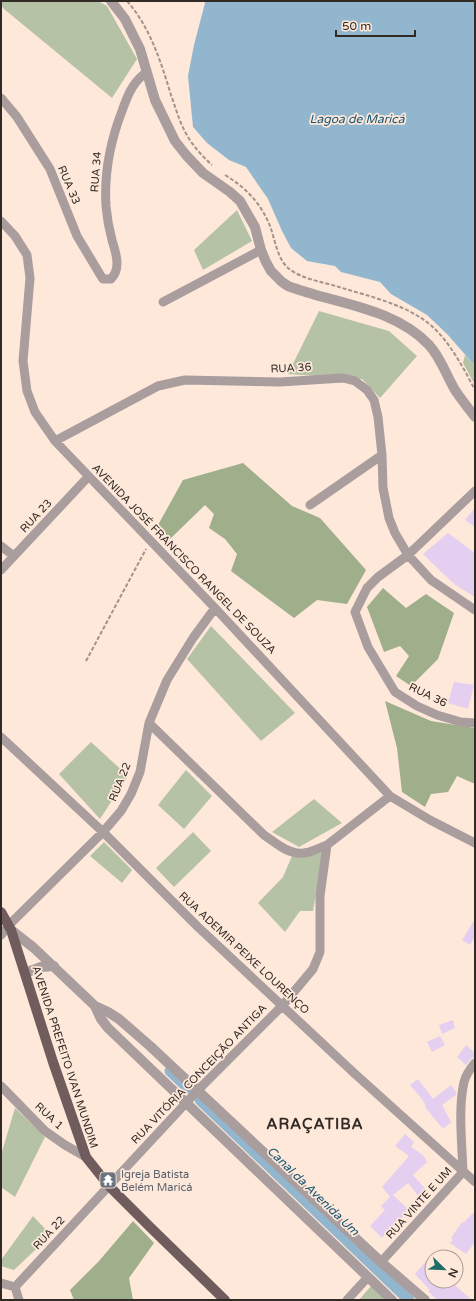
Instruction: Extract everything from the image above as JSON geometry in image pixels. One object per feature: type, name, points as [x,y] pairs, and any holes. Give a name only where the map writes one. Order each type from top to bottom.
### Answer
[{"type":"main road","name":"AVENIDA PREFEITO IVAN MUNDIM","points":[[1,912],[10,928],[53,1062],[86,1157],[109,1186],[150,1228],[225,1300]]},
{"type":"street","points":[[111,1],[130,28],[144,59],[147,76],[155,100],[176,141],[186,155],[203,173],[240,201],[256,227],[261,250],[272,271],[288,286],[387,317],[410,328],[430,346],[439,358],[455,390],[475,417]]},
{"type":"street","name":"RUA 34","points":[[110,279],[116,273],[117,262],[109,229],[106,206],[109,150],[115,128],[130,92],[137,80],[143,75],[147,76]]},
{"type":"street","name":"RUA 33","points":[[1,98],[17,116],[50,169],[77,236],[101,276],[103,279],[110,279]]},
{"type":"street","name":"AVENIDA JOSÉ FRANCISCO RANGEL DE SOUZA","points":[[1,221],[15,236],[27,255],[30,278],[23,361],[27,391],[35,412],[55,441],[215,608],[390,796],[430,820],[475,843]]},
{"type":"street","points":[[163,302],[261,250]]},
{"type":"street","name":"RUA 36","points":[[55,441],[132,398],[158,386],[185,380],[280,382],[343,378],[355,381],[367,390],[374,400],[378,417],[382,455],[383,488],[395,533],[408,555],[432,580],[475,610]]},
{"type":"street","points":[[310,505],[382,455]]},
{"type":"street","name":"RUA 23","points":[[1,570],[88,477]]},
{"type":"street","name":"RUA 36","points":[[475,491],[408,555],[378,577],[367,588],[354,612],[368,647],[395,692],[418,706],[437,715],[461,722],[475,723]]},
{"type":"street","points":[[1,546],[14,556]]},
{"type":"street","name":"RUA 22","points":[[1,935],[10,928],[104,832],[121,811],[131,794],[140,772],[149,723],[167,680],[193,638],[215,608]]},
{"type":"street","points":[[149,723],[264,835],[285,849],[297,854],[327,845],[390,796]]},
{"type":"street","name":"RUA ADEMIR PEIXE LOURENÇO","points":[[1,737],[104,832],[198,927],[282,1006],[475,1182]]},
{"type":"street","name":"RUA VITÓRIA CONCEIÇÃO ANTIGA","points":[[109,1186],[192,1096],[282,1006],[313,969],[320,952],[320,896],[327,845]]},
{"type":"street","points":[[10,928],[54,966],[95,1006],[119,1019],[192,1096],[392,1300]]},
{"type":"street","points":[[24,973],[41,967],[54,966]]},
{"type":"street","points":[[95,1006],[101,1019],[108,1028],[192,1096],[425,1300]]},
{"type":"street","name":"RUA VINTE E UM","points":[[381,1262],[463,1172],[461,1107],[464,1082],[475,1063]]},
{"type":"street","name":"RUA 1","points":[[1,1086],[45,1131],[86,1157]]},
{"type":"street","name":"RUA 22","points":[[15,1287],[109,1186]]},
{"type":"street","points":[[347,1300],[368,1277]]},
{"type":"street","points":[[1,1283],[15,1287],[19,1300]]},
{"type":"path","points":[[128,1],[142,20],[148,33],[160,62],[178,116],[188,136],[211,165],[216,169]]},
{"type":"path","points":[[222,173],[252,196],[265,214],[280,254],[290,269],[310,278],[395,305],[422,318],[435,329],[446,342],[475,390]]},
{"type":"path","points":[[86,661],[135,566],[150,541]]},
{"type":"green space","points":[[1,1],[98,1],[107,6],[137,59],[112,98],[4,9],[1,5]]},
{"type":"green space","points":[[237,210],[252,241],[203,270],[194,250]]},
{"type":"green space","points":[[319,311],[389,331],[417,356],[380,398],[362,379],[288,374]]},
{"type":"green space","points":[[465,355],[475,366],[475,385],[463,363]]},
{"type":"green space","points":[[243,463],[292,506],[320,518],[366,570],[347,604],[317,600],[294,618],[231,571],[237,554],[225,539],[209,528],[214,514],[205,505],[170,539],[158,525],[183,480]]},
{"type":"green space","points":[[383,588],[406,608],[426,594],[454,613],[438,659],[411,686],[396,676],[409,656],[400,646],[384,652],[367,607]]},
{"type":"green space","points":[[211,626],[295,713],[261,741],[187,659]]},
{"type":"green space","points":[[385,701],[431,721],[475,728],[475,784],[457,776],[448,792],[431,794],[425,807],[402,792],[397,748]]},
{"type":"green space","points":[[91,742],[128,776],[100,819],[59,774]]},
{"type":"green space","points":[[186,770],[212,796],[184,829],[158,805]]},
{"type":"green space","points":[[314,799],[342,823],[299,847],[272,832]]},
{"type":"green space","points":[[193,832],[211,851],[174,887],[156,868]]},
{"type":"green space","points":[[104,842],[132,870],[122,883],[90,856]]},
{"type":"green space","points":[[323,852],[313,911],[300,911],[285,932],[258,903],[283,877],[292,856]]},
{"type":"green space","points":[[15,1108],[45,1137],[15,1197],[1,1187],[1,1155]]},
{"type":"green space","points":[[33,1216],[51,1235],[14,1270],[1,1266],[1,1260]]},
{"type":"green space","points":[[133,1221],[154,1243],[129,1278],[133,1300],[74,1300],[70,1290],[99,1261]]},
{"type":"green space","points":[[371,1286],[385,1300],[359,1300]]},
{"type":"water","name":"Lagoa de Maricá","points":[[204,1],[475,1],[475,366],[448,335],[427,315],[391,294],[380,282],[341,272],[335,266],[307,261],[291,248],[268,199],[246,167],[229,160],[207,143],[193,127],[188,76],[205,3]]},
{"type":"building","points":[[475,508],[475,527],[465,520]]},
{"type":"building","points":[[448,533],[475,553],[475,597],[454,584],[423,554]]},
{"type":"building","points":[[454,682],[474,685],[468,709],[448,703]]},
{"type":"building","points":[[475,919],[475,936],[470,945],[462,940]]},
{"type":"building","points":[[453,1020],[455,1028],[442,1034],[439,1025]]},
{"type":"building","points":[[440,1036],[445,1045],[432,1052],[427,1042]]},
{"type":"building","points":[[466,1045],[475,1053],[475,1056],[466,1065],[457,1057]]},
{"type":"building","points":[[418,1079],[433,1099],[451,1085],[456,1092],[456,1095],[442,1105],[451,1122],[443,1129],[425,1107],[426,1106],[422,1099],[410,1085]]},
{"type":"building","points":[[405,1134],[414,1142],[411,1147],[423,1155],[427,1162],[413,1175],[431,1195],[423,1202],[408,1183],[393,1195],[408,1209],[399,1222],[397,1220],[382,1238],[370,1226],[385,1210],[381,1206],[390,1197],[382,1187],[409,1156],[395,1146]]},
{"type":"building","points":[[475,1211],[475,1242],[466,1254],[464,1253],[464,1249],[459,1249],[450,1243],[453,1240],[451,1238],[462,1222],[463,1223]]},
{"type":"building","points":[[424,1264],[424,1284],[415,1274]]},
{"type":"building","points":[[429,1289],[459,1289],[472,1300],[437,1300],[428,1291],[430,1290]]},
{"type":"waterway","name":"Canal da Avenida Um","points":[[170,1071],[188,1088]]},
{"type":"waterway","name":"Canal da Avenida Um","points":[[200,1100],[409,1300]]},
{"type":"place","name":"Igreja Batista Belém Maricá","points":[[108,1180]]},
{"type":"district","name":"ARAÇATIBA","points":[[315,1124]]}]
